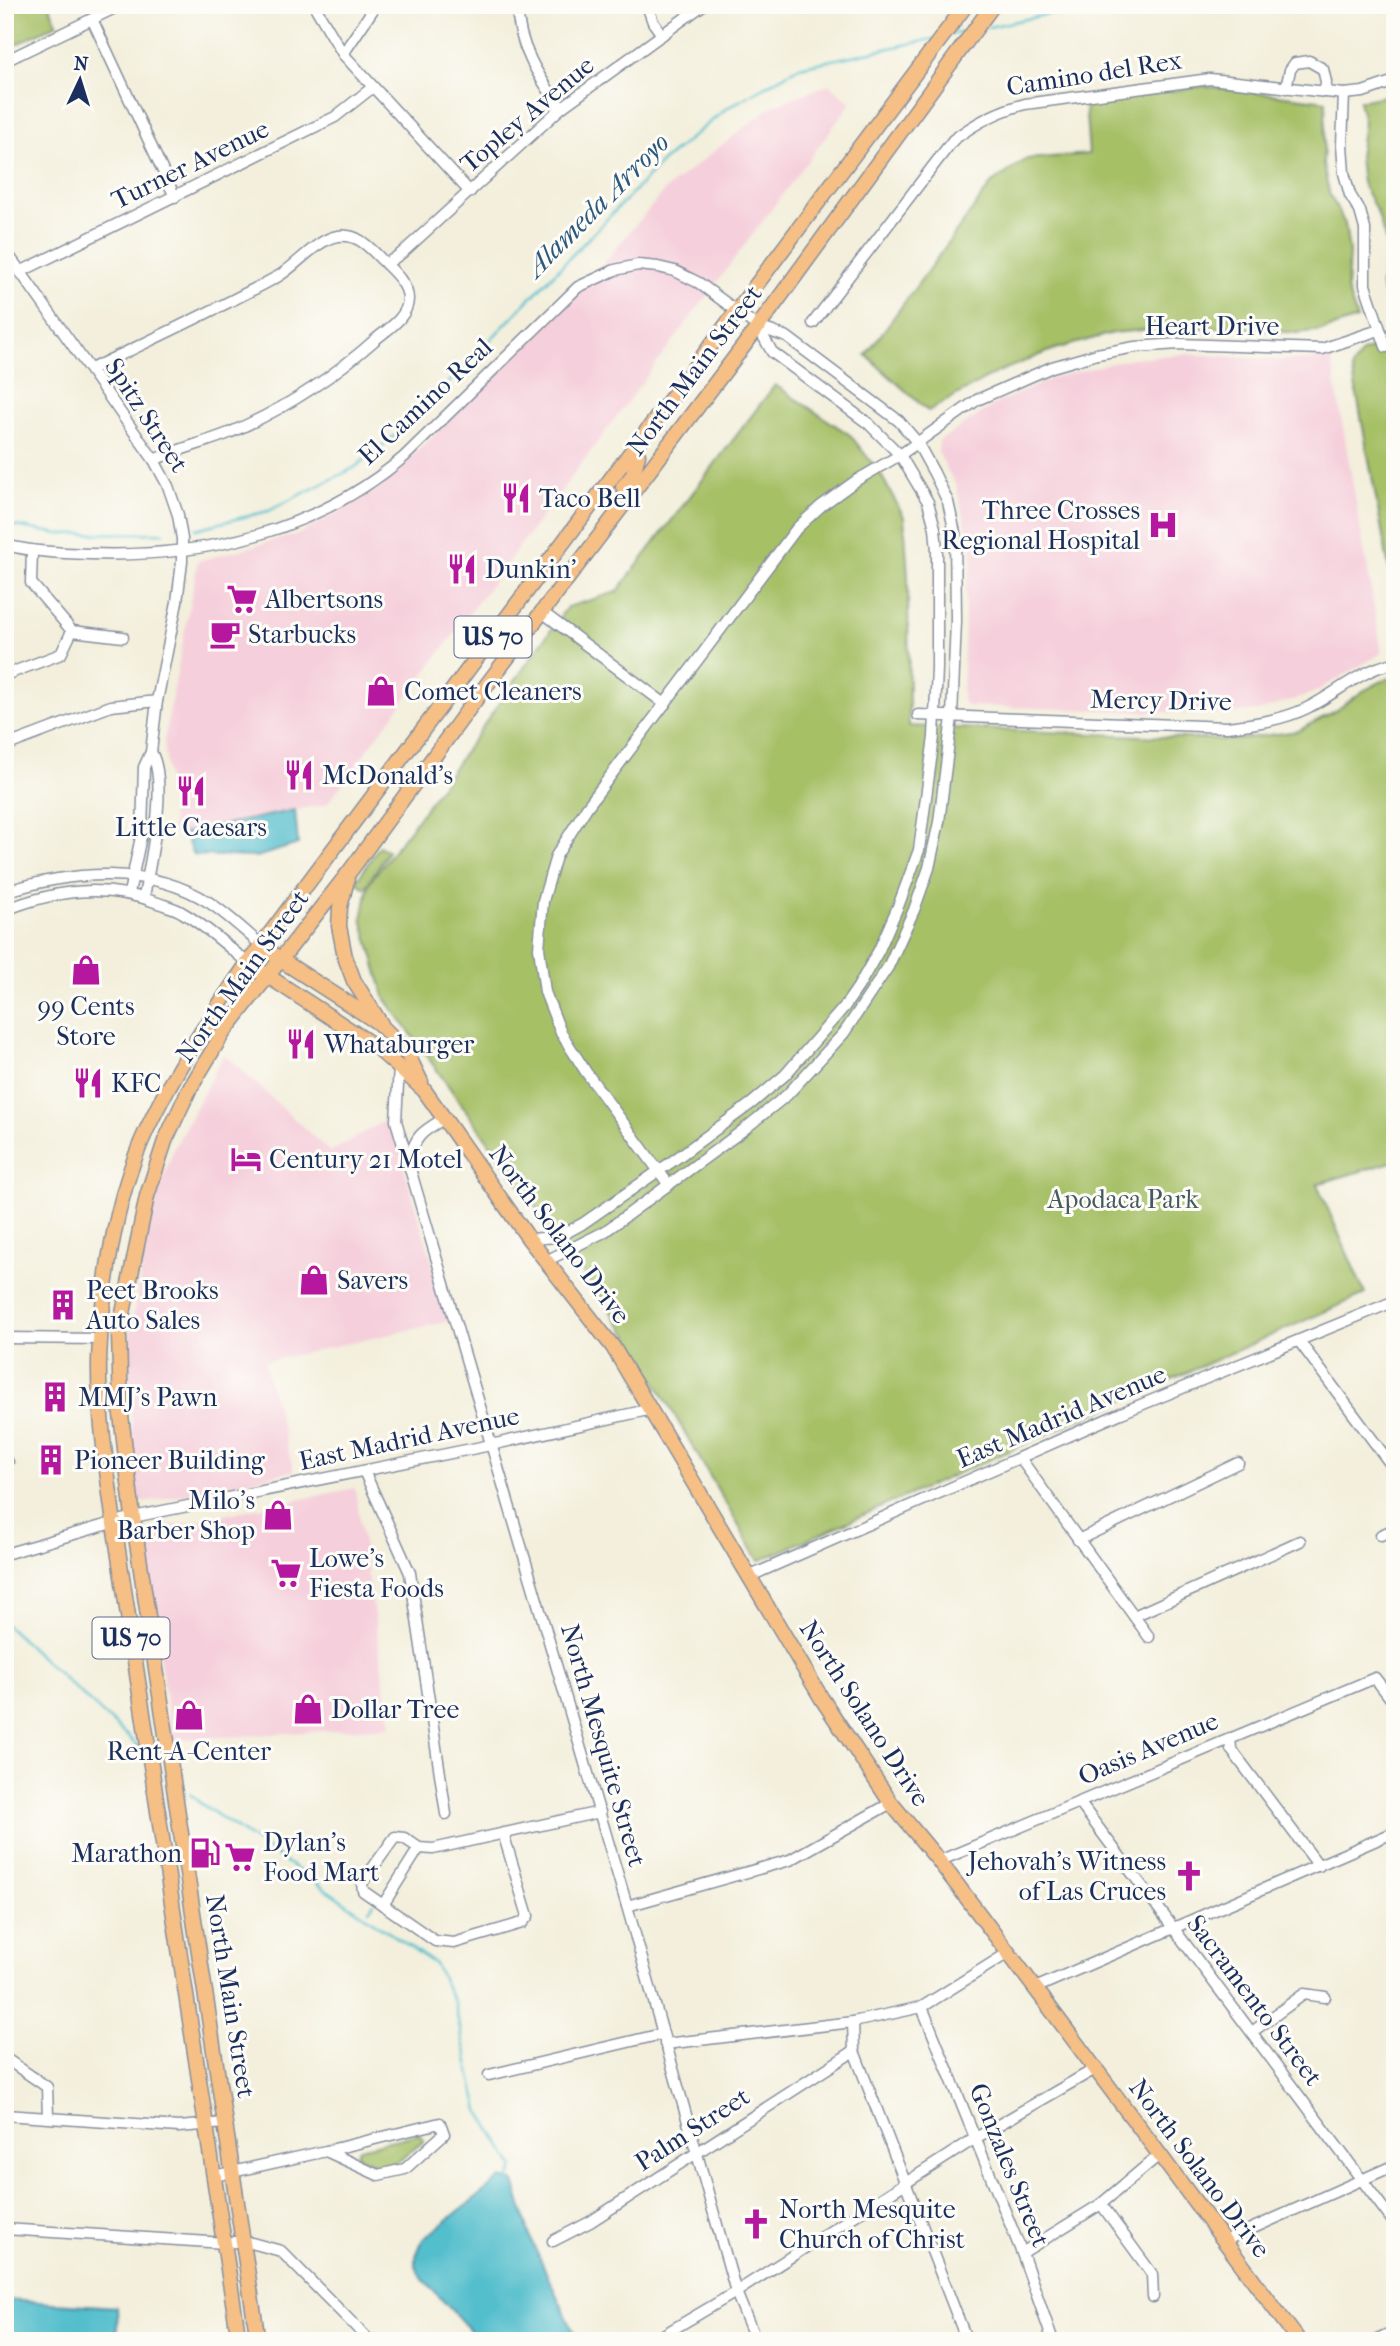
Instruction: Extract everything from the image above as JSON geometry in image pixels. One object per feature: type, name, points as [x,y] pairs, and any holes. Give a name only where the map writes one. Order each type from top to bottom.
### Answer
[{"type":"main road","name":"North Main Street","points":[[239,2341],[114,1524],[101,1418],[101,1339],[112,1244],[126,1188],[145,1134],[196,1038],[261,944],[966,5]]},
{"type":"main road","name":"North Main Street","points":[[258,2341],[133,1517],[121,1415],[120,1334],[147,1196],[165,1141],[189,1090],[223,1033],[350,871],[758,327],[993,5]]},
{"type":"main road","points":[[603,531],[603,514],[636,467],[638,455],[633,450]]},
{"type":"main road","points":[[350,871],[340,907],[339,926],[345,957],[354,981],[383,1028]]},
{"type":"main road","name":"North Solano Drive","points":[[261,944],[281,960],[377,1022],[405,1049],[424,1090]]},
{"type":"main road","name":"North Solano Drive","points":[[248,963],[376,1047],[424,1090],[529,1239],[614,1347],[822,1699],[891,1803],[939,1861],[1298,2341]]},
{"type":"main road","points":[[101,1339],[120,1334]]},
{"type":"main road","points":[[139,1689],[159,1687]]},
{"type":"street","points":[[5,61],[121,5]]},
{"type":"street","points":[[314,5],[343,54],[470,192]]},
{"type":"street","points":[[343,54],[376,5]]},
{"type":"street","points":[[517,5],[519,31],[527,54],[539,78],[561,108]]},
{"type":"street","points":[[646,5],[662,35]]},
{"type":"street","name":"Topley Avenue","points":[[386,264],[402,253],[561,108],[703,5]]},
{"type":"street","points":[[92,19],[175,197]]},
{"type":"street","points":[[1286,88],[1290,70],[1295,63],[1309,61],[1323,69],[1325,92]]},
{"type":"street","name":"Camino del Rex","points":[[813,323],[953,140],[973,124],[1000,110],[1025,104],[1210,79],[1344,94],[1363,92],[1395,81]]},
{"type":"street","name":"Turner Avenue","points":[[20,272],[335,117],[373,87]]},
{"type":"street","points":[[1344,94],[1344,173],[1350,195],[1360,211],[1365,229],[1364,285],[1386,347]]},
{"type":"street","points":[[91,369],[280,276],[330,238],[346,236],[360,240],[386,264],[406,289],[409,298],[402,317],[324,381],[266,415],[225,434],[154,460]]},
{"type":"street","name":"Spitz Street","points":[[5,250],[154,460],[168,486],[178,515],[183,562],[156,701],[151,752],[145,767],[142,832],[129,893]]},
{"type":"street","name":"El Camino Real","points":[[5,545],[32,551],[118,555],[182,551],[241,540],[313,516],[361,490],[404,457],[578,287],[615,270],[638,265],[675,271],[699,283],[758,327]]},
{"type":"street","points":[[547,1261],[604,1232],[787,1095],[844,1033],[888,967],[929,868],[939,822],[952,717],[956,621],[955,533],[948,502],[917,442],[899,421],[787,337],[758,327]]},
{"type":"street","points":[[529,1239],[558,1237],[582,1224],[658,1172],[776,1082],[845,1006],[879,950],[919,850],[936,716],[938,620],[935,528],[928,502],[900,455],[869,424],[772,352],[758,327]]},
{"type":"street","name":"Heart Drive","points":[[669,1185],[586,1072],[561,1033],[545,992],[539,948],[543,901],[556,856],[587,807],[797,528],[821,506],[857,480],[900,455],[976,400],[1032,374],[1097,354],[1135,347],[1179,344],[1322,349],[1379,330]]},
{"type":"street","points":[[32,551],[31,583],[72,631],[123,637]]},
{"type":"street","points":[[542,612],[665,704]]},
{"type":"street","points":[[5,675],[61,654],[72,631]]},
{"type":"street","name":"Mercy Drive","points":[[918,715],[1227,727],[1304,710],[1366,672],[1390,664]]},
{"type":"street","points":[[5,746],[111,706],[156,701]]},
{"type":"street","name":"Spitz Street","points":[[144,897],[157,819],[158,763],[151,752]]},
{"type":"street","points":[[5,892],[72,875],[115,875],[147,880],[188,891],[211,904],[261,944]]},
{"type":"street","points":[[906,886],[920,892]]},
{"type":"street","points":[[5,910],[34,899],[69,891],[105,890],[129,893],[183,912],[248,963]]},
{"type":"street","points":[[832,1022],[844,1033]]},
{"type":"street","name":"North Mesquite Street","points":[[398,1066],[396,1121],[600,1812],[736,2292],[756,2341]]},
{"type":"street","points":[[409,1160],[413,1143],[422,1131],[445,1118]]},
{"type":"street","name":"East Madrid Avenue","points":[[748,1577],[1121,1413],[1395,1301]]},
{"type":"street","points":[[5,1338],[101,1339]]},
{"type":"street","points":[[1299,1340],[1393,1465]]},
{"type":"street","name":"East Madrid Avenue","points":[[5,1554],[133,1517],[652,1409]]},
{"type":"street","points":[[1020,1458],[1149,1637]]},
{"type":"street","points":[[1079,1540],[1237,1463]]},
{"type":"street","points":[[364,1471],[410,1573],[446,1814]]},
{"type":"street","points":[[1381,1535],[1395,1529]]},
{"type":"street","points":[[1134,1616],[1300,1541]]},
{"type":"street","name":"Oasis Avenue","points":[[939,1861],[1375,1678],[1395,1704]]},
{"type":"street","points":[[1230,1738],[1231,1749],[1319,1866]]},
{"type":"street","name":"Sacramento Street","points":[[1079,1802],[1395,2224]]},
{"type":"street","points":[[627,1906],[790,1860],[891,1803]]},
{"type":"street","points":[[503,1833],[526,1911],[526,1920],[454,1943],[443,1943],[435,1941],[363,1891],[362,1883],[395,1837],[404,1838],[419,1848],[433,1849],[503,1833],[600,1812]]},
{"type":"street","points":[[1035,1988],[1395,1832]]},
{"type":"street","points":[[383,1905],[419,1848]]},
{"type":"street","points":[[489,2075],[663,2039],[853,2022],[922,2007],[1008,1953]]},
{"type":"street","points":[[1252,2032],[1304,1994],[1325,1997]]},
{"type":"street","name":"Gonzales Street","points":[[922,2007],[1022,2253],[1054,2341]]},
{"type":"street","points":[[853,2022],[854,2051],[967,2341]]},
{"type":"street","name":"Palm Street","points":[[553,2241],[590,2222],[854,2051]]},
{"type":"street","points":[[5,2058],[47,2087],[48,2116]]},
{"type":"street","points":[[653,2341],[736,2292],[974,2139],[1095,2069]]},
{"type":"street","points":[[5,2115],[179,2127],[225,2123]]},
{"type":"street","points":[[214,2176],[440,2123],[444,2134],[405,2169],[378,2175],[326,2151]]},
{"type":"street","points":[[1022,2253],[1101,2204],[1159,2155]]},
{"type":"street","points":[[1224,2241],[1395,2165]]},
{"type":"street","points":[[1101,2204],[1152,2274],[1153,2297]]},
{"type":"street","points":[[5,2229],[225,2243],[244,2241],[281,2251],[370,2341]]},
{"type":"street","points":[[1375,2341],[1395,2332]]},
{"type":"shaded area","points":[[829,84],[851,103],[327,804],[173,834],[164,741],[198,561],[299,534],[380,488],[573,299],[667,188],[772,106]]},
{"type":"shaded area","name":"Three Crosses Regional Hospital","points":[[1188,354],[1280,360],[1331,357],[1382,653],[1313,693],[1259,711],[1224,714],[967,706],[962,700],[966,590],[972,561],[971,545],[956,486],[938,452],[939,441],[997,403],[1056,377],[1132,358]]},
{"type":"shaded area","points":[[224,1054],[330,1152],[389,1118],[450,1321],[264,1362],[294,1471],[144,1503],[137,1496],[129,1342],[152,1210],[174,1148]]},
{"type":"shaded area","points":[[355,1488],[391,1727],[172,1740],[141,1532]]},
{"type":"green space","points":[[5,5],[49,5],[57,24],[5,50]]},
{"type":"green space","points":[[1204,86],[1326,101],[1323,164],[1329,193],[1345,224],[1349,252],[1347,289],[1357,319],[1324,330],[1297,333],[1240,328],[1171,327],[1113,333],[1055,349],[998,372],[928,411],[866,355],[992,183],[1027,159],[1089,154],[1085,103]]},
{"type":"green space","points":[[1395,94],[1395,327],[1381,286],[1387,246],[1378,214],[1362,183],[1359,157],[1364,122],[1359,101]]},
{"type":"green space","points":[[1395,341],[1395,601],[1352,368],[1362,352]]},
{"type":"green space","name":"Apodaca Park","points":[[775,385],[850,435],[880,473],[904,517],[908,577],[909,726],[1233,740],[1298,731],[1337,710],[1363,691],[1386,679],[1395,678],[1395,1161],[1317,1184],[1365,1294],[759,1561],[630,1338],[385,998],[362,919],[369,883],[567,607],[617,592]]},
{"type":"green space","points":[[379,846],[388,851],[365,888],[356,882]]},
{"type":"green space","points":[[419,2134],[424,2141],[396,2163],[379,2167],[356,2155],[359,2148]]},
{"type":"water","points":[[295,810],[298,844],[256,857],[193,855],[184,833]]},
{"type":"water","points":[[501,2178],[514,2181],[531,2240],[578,2341],[480,2341],[420,2276],[416,2256],[423,2239]]},
{"type":"water","points":[[5,2300],[117,2307],[118,2330],[114,2341],[32,2341],[5,2336]]},
{"type":"waterway","name":"Alameda Arroyo","points":[[984,28],[1079,5]]},
{"type":"waterway","name":"Alameda Arroyo","points":[[950,35],[967,31]]},
{"type":"waterway","name":"Alameda Arroyo","points":[[196,529],[268,511],[354,468],[408,425],[663,161],[727,108],[799,67],[933,39]]},
{"type":"waterway","name":"Alameda Arroyo","points":[[5,524],[59,534],[164,533]]},
{"type":"waterway","points":[[5,1624],[139,1747]]},
{"type":"waterway","points":[[190,1794],[435,1964],[454,2003],[479,2110],[514,2167],[508,2183]]},
{"type":"waterway","points":[[369,1910],[374,1903]]},
{"type":"place","name":"Taco Bell","points":[[516,498]]},
{"type":"place","name":"Three Crosses Regional Hospital","points":[[1163,525]]},
{"type":"place","name":"Dunkin'","points":[[462,569]]},
{"type":"place","name":"Albertsons","points":[[242,599]]},
{"type":"place","name":"Starbucks","points":[[225,634]]},
{"type":"place","name":"Comet Cleaners","points":[[381,691]]},
{"type":"place","name":"McDonald's","points":[[299,775]]},
{"type":"place","name":"Little Caesars","points":[[191,791]]},
{"type":"place","name":"99 Cents Store","points":[[86,970]]},
{"type":"place","name":"Whataburger","points":[[301,1044]]},
{"type":"place","name":"KFC","points":[[88,1083]]},
{"type":"place","name":"Century 21 Motel","points":[[246,1159]]},
{"type":"place","name":"Savers","points":[[314,1280]]},
{"type":"place","name":"Peet Brooks Auto Sales","points":[[63,1305]]},
{"type":"place","name":"MMJ's Pawn","points":[[55,1397]]},
{"type":"place","name":"Pioneer Building","points":[[51,1460]]},
{"type":"place","name":"Milo's Barber Shop","points":[[278,1515]]},
{"type":"place","name":"Lowe's Fiesta Foods","points":[[286,1573]]},
{"type":"place","name":"Dollar Tree","points":[[308,1709]]},
{"type":"place","name":"Rent-A-Center","points":[[189,1715]]},
{"type":"place","name":"Marathon","points":[[205,1853]]},
{"type":"place","name":"Dylan's Food Mart","points":[[240,1857]]},
{"type":"place","name":"Jehovah's Witness of Las Cruces","points":[[1189,1876]]},
{"type":"place","name":"North Mesquite Church of Christ","points":[[756,2224]]}]
